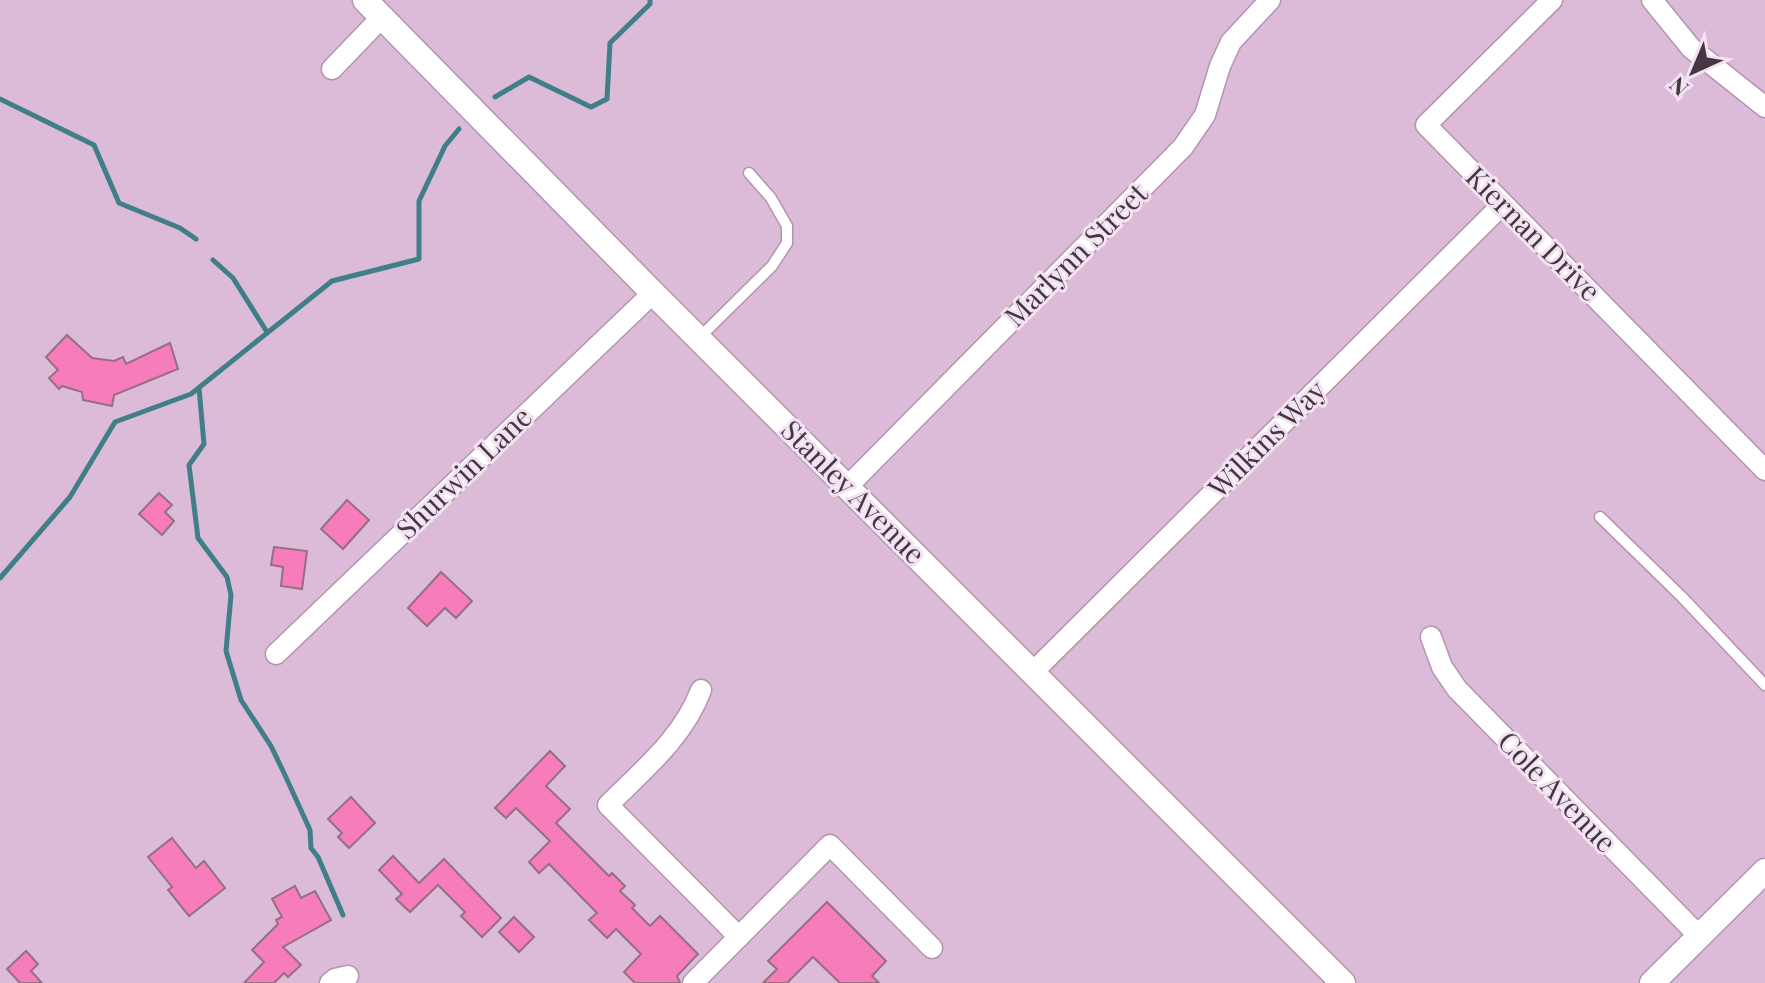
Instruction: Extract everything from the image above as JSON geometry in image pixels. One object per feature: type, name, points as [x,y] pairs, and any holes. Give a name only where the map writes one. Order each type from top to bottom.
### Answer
[{"type":"street","name":"Marlynn Street","points":[[848,486],[1183,147],[1205,115],[1231,42],[1270,0]]},
{"type":"street","name":"Kiernan Drive","points":[[1552,0],[1426,125],[1765,470]]},
{"type":"street","points":[[1652,0],[1691,48],[1765,107]]},
{"type":"street","name":"Stanley Avenue","points":[[373,8],[653,293],[1343,983]]},
{"type":"street","points":[[332,69],[373,8]]},
{"type":"street","name":"Wilkins Way","points":[[1032,673],[1503,204]]},
{"type":"street","name":"Shurwin Lane","points":[[276,654],[653,293]]},
{"type":"street","name":"Cole Avenue","points":[[1431,637],[1442,667],[1457,689],[1699,936]]},
{"type":"street","points":[[701,690],[686,723],[608,805],[739,937]]},
{"type":"street","points":[[693,983],[830,845],[932,948]]},
{"type":"street","points":[[1652,983],[1765,871]]},
{"type":"lane","points":[[699,338],[772,266],[787,243],[787,226],[771,198],[749,173]]},
{"type":"lane","points":[[1600,517],[1682,597],[1765,685]]},
{"type":"building","points":[[67,335],[92,358],[114,361],[123,357],[126,364],[170,343],[178,369],[114,395],[112,406],[83,400],[82,392],[62,386],[59,389],[49,378],[58,370],[46,357]]},
{"type":"building","points":[[159,493],[172,505],[165,512],[174,521],[162,535],[139,514]]},
{"type":"building","points":[[347,500],[369,520],[343,549],[321,529]]},
{"type":"building","points":[[274,547],[307,551],[302,589],[281,586],[283,567],[271,565]]},
{"type":"building","points":[[441,572],[472,601],[456,618],[445,608],[427,626],[408,608]]},
{"type":"building","points":[[550,751],[565,766],[546,786],[570,809],[556,823],[609,876],[612,873],[625,886],[620,891],[650,926],[660,916],[698,954],[677,976],[680,983],[635,983],[624,972],[641,954],[616,929],[607,938],[589,920],[597,913],[549,864],[539,873],[529,862],[550,841],[516,808],[506,818],[495,808]]},
{"type":"building","points":[[351,797],[375,823],[349,848],[338,837],[342,833],[328,819]]},
{"type":"building","points":[[172,838],[196,868],[204,861],[225,888],[189,916],[168,890],[172,887],[148,857]]},
{"type":"building","points":[[393,856],[419,883],[444,859],[501,918],[482,937],[461,916],[465,912],[438,885],[410,912],[396,899],[402,894],[379,870]]},
{"type":"building","points":[[295,886],[301,898],[315,891],[331,920],[283,947],[301,965],[288,977],[284,973],[274,983],[244,983],[264,962],[252,950],[278,924],[276,920],[282,917],[272,899]]},
{"type":"building","points":[[827,902],[886,961],[872,976],[879,983],[840,983],[813,957],[787,983],[763,983],[777,969],[768,961]]},
{"type":"building","points":[[514,917],[534,937],[519,952],[499,932]]},
{"type":"building","points":[[26,951],[38,964],[31,971],[42,983],[20,983],[7,969]]},
{"type":"waterway","points":[[495,97],[529,77],[591,107],[607,99],[610,43],[650,4],[650,0]]},
{"type":"waterway","points":[[0,99],[94,145],[119,203],[180,228],[196,239]]},
{"type":"waterway","points":[[0,578],[70,497],[115,422],[191,394],[332,281],[419,259],[419,201],[445,146],[459,129]]},
{"type":"waterway","points":[[213,260],[233,278],[267,332]]},
{"type":"waterway","points":[[199,388],[204,444],[189,465],[198,538],[227,577],[231,595],[226,651],[241,700],[271,746],[284,773],[310,830],[311,848],[318,857],[343,915]]}]
